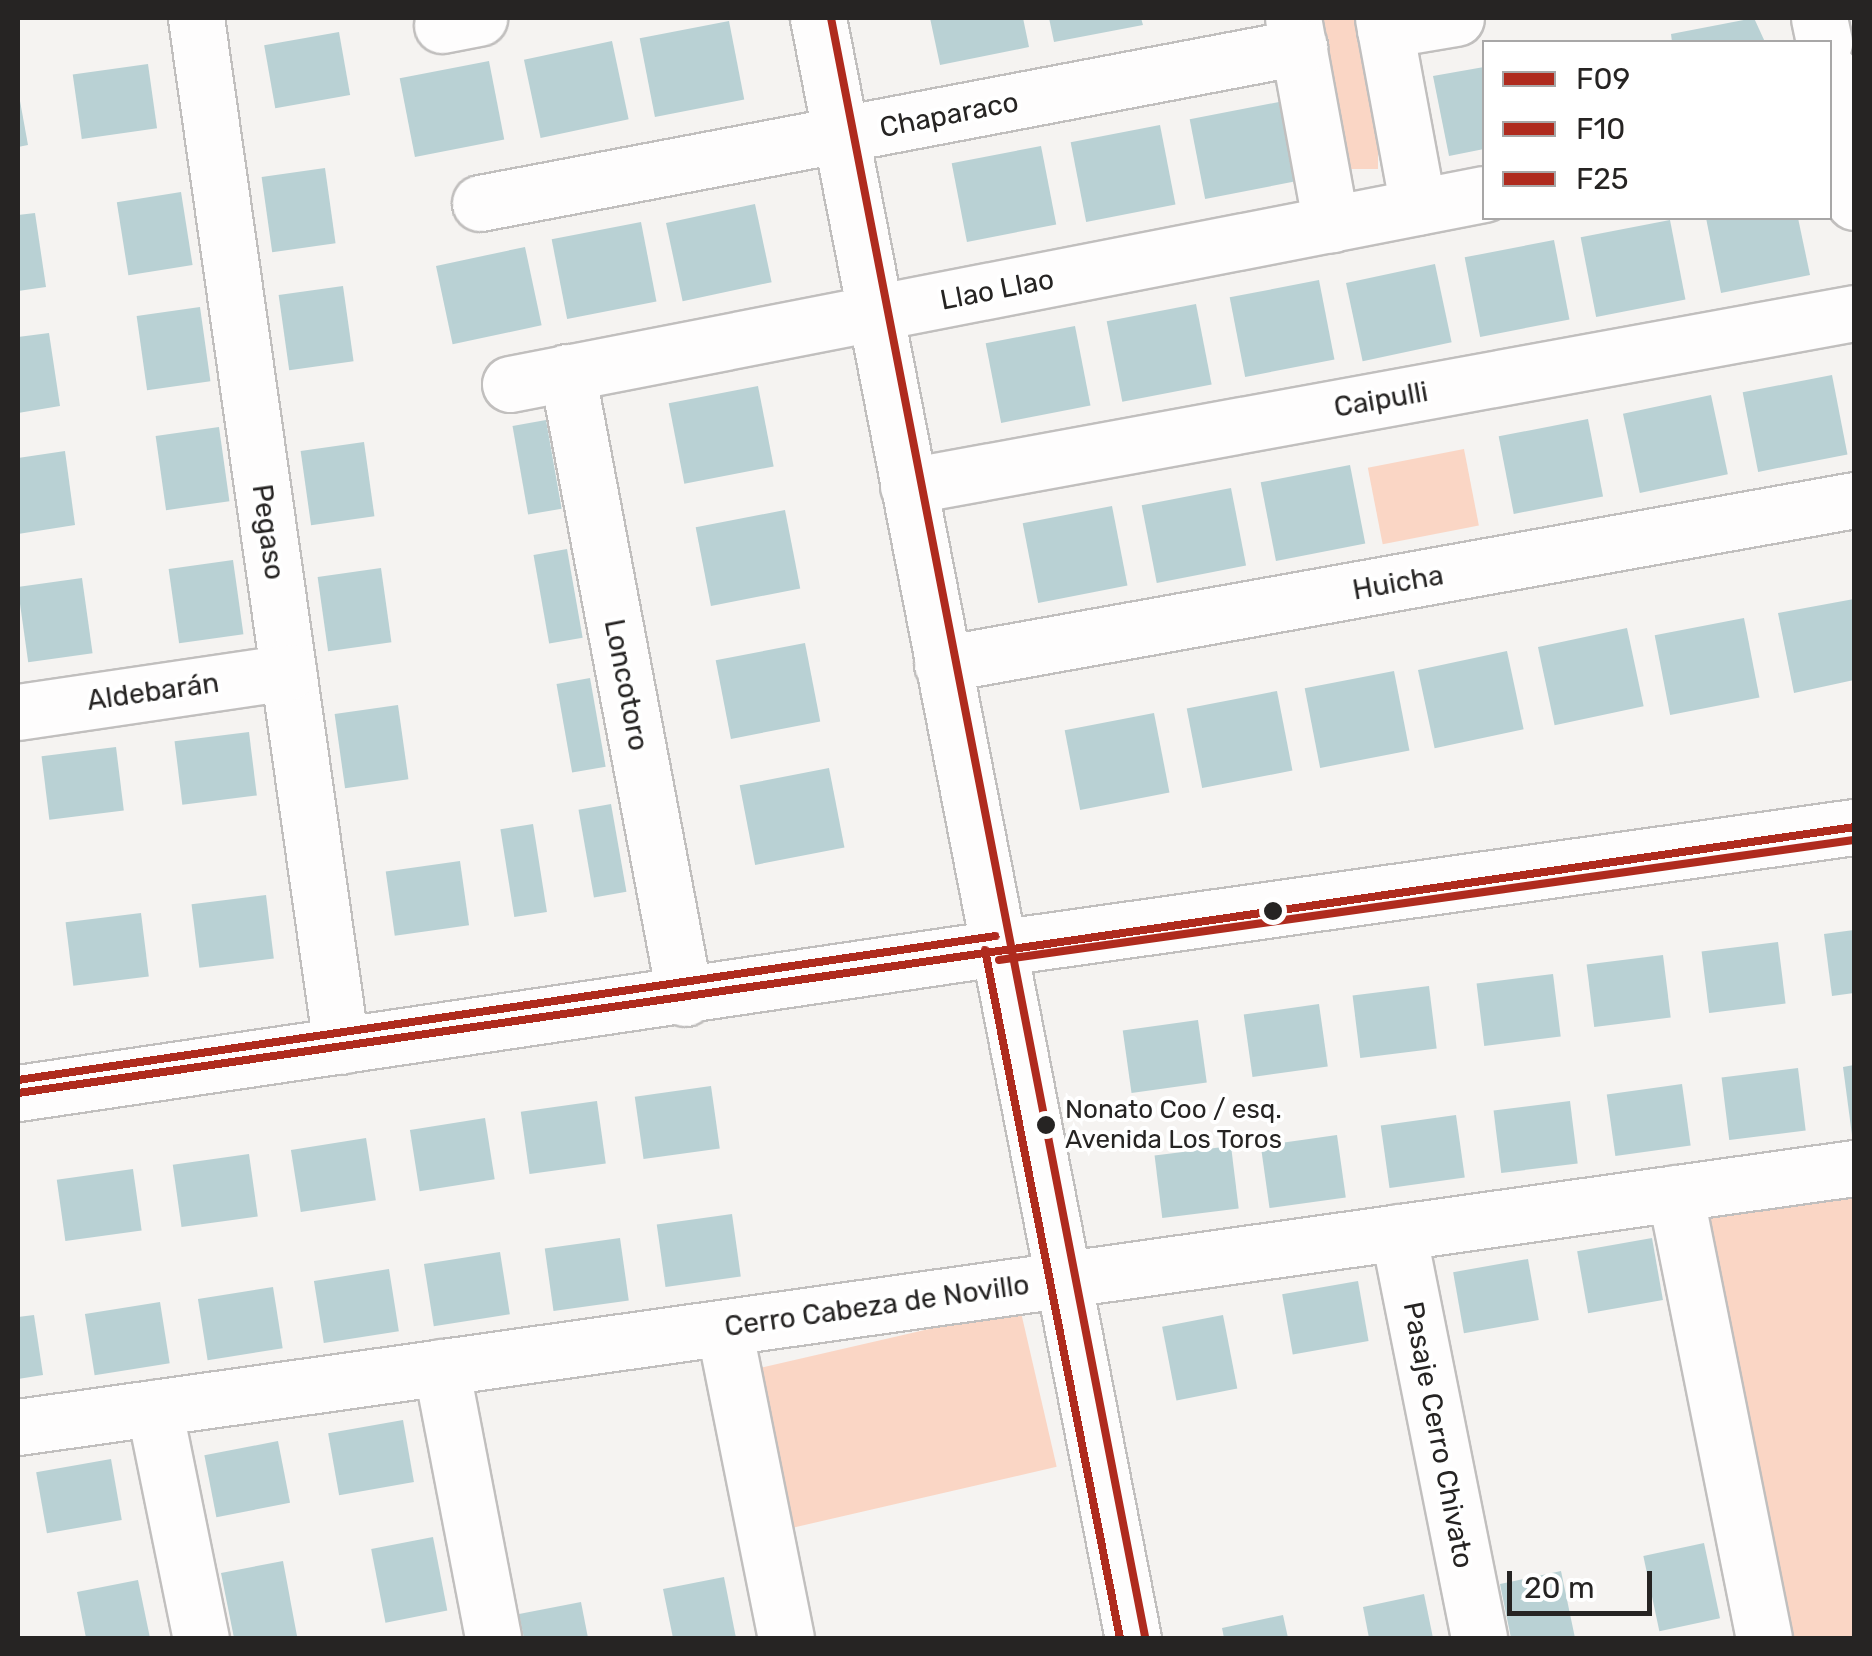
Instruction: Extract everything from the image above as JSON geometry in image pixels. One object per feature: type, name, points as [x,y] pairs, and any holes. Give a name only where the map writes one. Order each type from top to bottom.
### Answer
[{"type":"street","name":"Pegaso","points":[[196,18],[341,1046]]},
{"type":"street","points":[[818,18],[1133,1638]]},
{"type":"street","points":[[1418,207],[1384,24],[1456,18]]},
{"type":"street","points":[[1296,32],[1330,225]]},
{"type":"street","name":"Chaparaco","points":[[480,203],[840,136],[1296,32]]},
{"type":"street","points":[[1833,108],[1854,202]]},
{"type":"street","name":"Llao Llao","points":[[510,384],[1482,194]]},
{"type":"street","name":"Caipulli","points":[[908,486],[1854,313]]},
{"type":"street","name":"Loncotoro","points":[[567,372],[685,998]]},
{"type":"street","name":"Huicha","points":[[942,664],[1854,500]]},
{"type":"street","name":"Aldebarán","points":[[18,712],[288,672]]},
{"type":"street","points":[[18,1092],[1854,827]]},
{"type":"street","name":"Cerro Cabeza de Novillo","points":[[18,1427],[1854,1168]]},
{"type":"street","points":[[1675,1193],[1764,1638]]},
{"type":"street","name":"Pasaje Cerro Chivato","points":[[1398,1232],[1479,1638]]},
{"type":"street","points":[[724,1328],[786,1638]]},
{"type":"street","points":[[441,1367],[493,1638]]},
{"type":"street","points":[[154,1408],[201,1638]]},
{"type":"shaded area","points":[[1303,18],[1378,18],[1378,169],[1303,169]]},
{"type":"shaded area","points":[[1464,449],[1479,526],[1383,544],[1368,468]]},
{"type":"shaded area","points":[[1854,1188],[1854,1638],[1780,1638],[1697,1225],[1711,1208]]},
{"type":"shaded area","points":[[1020,1308],[1057,1467],[782,1530],[745,1371]]},
{"type":"building","points":[[930,18],[1023,18],[1029,47],[940,65]]},
{"type":"building","points":[[1049,18],[1141,18],[1143,25],[1054,42]]},
{"type":"building","points":[[1754,18],[1764,40],[1672,40],[1671,34]]},
{"type":"building","points":[[729,21],[744,100],[655,117],[640,38]]},
{"type":"building","points":[[339,32],[350,95],[275,108],[264,45]]},
{"type":"building","points":[[612,41],[629,119],[541,138],[524,60]]},
{"type":"building","points":[[489,61],[504,140],[415,157],[400,78]]},
{"type":"building","points":[[148,64],[157,128],[82,139],[73,75]]},
{"type":"building","points":[[1482,67],[1482,149],[1449,156],[1433,76]]},
{"type":"building","points":[[18,90],[28,145],[18,147]]},
{"type":"building","points":[[1279,102],[1294,182],[1205,199],[1190,119]]},
{"type":"building","points":[[1160,125],[1175,205],[1086,222],[1071,142]]},
{"type":"building","points":[[1041,146],[1056,225],[967,242],[952,163]]},
{"type":"building","points":[[325,168],[336,243],[272,252],[262,177]]},
{"type":"building","points":[[181,192],[193,265],[128,275],[117,202]]},
{"type":"building","points":[[755,204],[772,282],[683,301],[666,223]]},
{"type":"building","points":[[35,213],[46,287],[18,291],[18,215]]},
{"type":"building","points":[[1670,220],[1685,300],[1596,317],[1581,237]]},
{"type":"building","points":[[1706,220],[1798,220],[1810,275],[1721,293]]},
{"type":"building","points":[[641,222],[656,302],[567,319],[552,239]]},
{"type":"building","points":[[1554,240],[1569,320],[1480,337],[1465,257]]},
{"type":"building","points":[[525,247],[542,325],[453,344],[436,266]]},
{"type":"building","points":[[1435,264],[1452,342],[1363,361],[1346,283]]},
{"type":"building","points":[[1319,280],[1334,360],[1245,377],[1230,297]]},
{"type":"building","points":[[343,286],[354,361],[289,370],[279,295]]},
{"type":"building","points":[[1196,304],[1212,384],[1122,402],[1107,321]]},
{"type":"building","points":[[200,307],[210,381],[147,390],[137,316]]},
{"type":"building","points":[[1075,326],[1090,406],[1001,423],[986,343]]},
{"type":"building","points":[[49,333],[60,406],[18,413],[18,337]]},
{"type":"building","points":[[1832,375],[1847,455],[1758,472],[1743,392]]},
{"type":"building","points":[[758,386],[774,466],[684,484],[669,403]]},
{"type":"building","points":[[1711,395],[1728,474],[1640,493],[1623,414]]},
{"type":"building","points":[[1588,419],[1603,497],[1514,514],[1499,436]]},
{"type":"building","points":[[546,420],[562,509],[528,515],[513,426]]},
{"type":"building","points":[[219,427],[229,501],[166,510],[156,436]]},
{"type":"building","points":[[364,442],[374,516],[311,525],[301,451]]},
{"type":"building","points":[[65,451],[75,525],[18,534],[18,458]]},
{"type":"building","points":[[1350,465],[1365,544],[1276,561],[1261,482]]},
{"type":"building","points":[[1231,488],[1246,566],[1157,583],[1142,505]]},
{"type":"building","points":[[1112,506],[1127,586],[1038,603],[1023,523]]},
{"type":"building","points":[[785,510],[800,589],[711,606],[696,527]]},
{"type":"building","points":[[567,549],[583,638],[549,644],[534,555]]},
{"type":"building","points":[[233,560],[243,634],[179,643],[169,569]]},
{"type":"building","points":[[381,568],[391,642],[328,651],[318,577]]},
{"type":"building","points":[[82,578],[93,653],[28,662],[18,587]]},
{"type":"building","points":[[1854,599],[1854,680],[1794,693],[1778,613]]},
{"type":"building","points":[[1744,618],[1759,698],[1670,715],[1655,635]]},
{"type":"building","points":[[1627,628],[1644,706],[1555,725],[1538,647]]},
{"type":"building","points":[[805,643],[820,722],[731,739],[716,660]]},
{"type":"building","points":[[1507,651],[1524,729],[1435,748],[1418,670]]},
{"type":"building","points":[[1394,671],[1409,751],[1320,768],[1305,688]]},
{"type":"building","points":[[590,678],[606,767],[572,773],[557,684]]},
{"type":"building","points":[[1277,691],[1292,771],[1202,788],[1187,709]]},
{"type":"building","points":[[398,705],[408,779],[345,788],[335,714]]},
{"type":"building","points":[[1154,713],[1169,793],[1080,810],[1065,730]]},
{"type":"building","points":[[249,732],[257,796],[182,805],[175,741]]},
{"type":"building","points":[[116,747],[124,811],[49,820],[42,756]]},
{"type":"building","points":[[829,768],[844,848],[755,865],[740,785]]},
{"type":"building","points":[[611,804],[626,892],[594,897],[579,810]]},
{"type":"building","points":[[533,824],[547,912],[514,917],[500,829]]},
{"type":"building","points":[[460,861],[469,925],[395,936],[386,871]]},
{"type":"building","points":[[266,895],[274,959],[199,968],[192,904]]},
{"type":"building","points":[[141,913],[149,977],[73,986],[66,922]]},
{"type":"building","points":[[1854,930],[1854,993],[1832,996],[1824,934]]},
{"type":"building","points":[[1778,942],[1786,1004],[1709,1013],[1702,951]]},
{"type":"building","points":[[1663,955],[1671,1018],[1594,1027],[1587,964]]},
{"type":"building","points":[[1553,974],[1561,1037],[1484,1046],[1477,983]]},
{"type":"building","points":[[1429,986],[1437,1049],[1360,1058],[1353,995]]},
{"type":"building","points":[[1319,1004],[1328,1066],[1253,1077],[1244,1015]]},
{"type":"building","points":[[1198,1020],[1207,1082],[1132,1093],[1123,1031]]},
{"type":"building","points":[[1854,1065],[1854,1135],[1852,1135],[1843,1067]]},
{"type":"building","points":[[1798,1068],[1806,1131],[1729,1140],[1722,1077]]},
{"type":"building","points":[[1682,1084],[1691,1145],[1615,1156],[1607,1095]]},
{"type":"building","points":[[711,1086],[720,1148],[644,1159],[635,1097]]},
{"type":"building","points":[[597,1101],[606,1163],[530,1174],[521,1112]]},
{"type":"building","points":[[1570,1101],[1578,1164],[1501,1173],[1494,1110]]},
{"type":"building","points":[[1456,1115],[1465,1177],[1390,1188],[1381,1126]]},
{"type":"building","points":[[485,1118],[495,1179],[420,1191],[410,1130]]},
{"type":"building","points":[[1337,1135],[1346,1197],[1270,1208],[1261,1146]]},
{"type":"building","points":[[366,1138],[376,1200],[301,1212],[291,1150]]},
{"type":"building","points":[[1231,1146],[1239,1209],[1162,1218],[1155,1155]]},
{"type":"building","points":[[249,1154],[258,1216],[182,1227],[173,1165]]},
{"type":"building","points":[[133,1169],[142,1230],[65,1241],[57,1180]]},
{"type":"building","points":[[732,1214],[741,1276],[666,1287],[657,1225]]},
{"type":"building","points":[[620,1238],[629,1300],[554,1311],[545,1249]]},
{"type":"building","points":[[1652,1238],[1663,1300],[1588,1313],[1577,1251]]},
{"type":"building","points":[[500,1252],[510,1314],[434,1326],[424,1264]]},
{"type":"building","points":[[1528,1259],[1539,1320],[1464,1333],[1453,1272]]},
{"type":"building","points":[[389,1269],[399,1331],[324,1343],[314,1281]]},
{"type":"building","points":[[1358,1281],[1369,1341],[1293,1354],[1282,1294]]},
{"type":"building","points":[[273,1287],[283,1348],[208,1360],[198,1299]]},
{"type":"building","points":[[160,1302],[170,1363],[95,1375],[85,1314]]},
{"type":"building","points":[[34,1315],[43,1375],[18,1379],[18,1317]]},
{"type":"building","points":[[1223,1315],[1237,1389],[1176,1400],[1162,1327]]},
{"type":"building","points":[[403,1420],[414,1482],[339,1495],[328,1433]]},
{"type":"building","points":[[278,1441],[290,1503],[216,1517],[204,1455]]},
{"type":"building","points":[[111,1459],[122,1520],[47,1533],[36,1472]]},
{"type":"building","points":[[433,1537],[447,1611],[385,1623],[371,1549]]},
{"type":"building","points":[[1704,1543],[1720,1618],[1659,1631],[1643,1556]]},
{"type":"building","points":[[283,1561],[297,1636],[234,1638],[221,1573]]},
{"type":"building","points":[[1561,1571],[1575,1638],[1511,1638],[1500,1584]]},
{"type":"building","points":[[724,1577],[736,1638],[673,1638],[663,1589]]},
{"type":"building","points":[[138,1580],[150,1638],[86,1638],[77,1592]]},
{"type":"building","points":[[1424,1594],[1433,1638],[1369,1638],[1363,1607]]},
{"type":"building","points":[[581,1602],[588,1638],[524,1638],[519,1614]]},
{"type":"building","points":[[1283,1615],[1288,1638],[1224,1638],[1222,1628]]},
{"type":"transit line","name":"F25","points":[[831,18],[1145,1636]]},
{"type":"transit line","name":"F09","points":[[18,1093],[1854,827]]},
{"type":"transit line","name":"F10","points":[[999,960],[1854,840]]},
{"type":"transit line","name":"F25","points":[[18,1080],[995,936]]},
{"type":"transit line","name":"F10","points":[[985,950],[1120,1638]]},
{"type":"place","name":"Nonato Coo / esq. Avenida Los Toros","points":[[1046,1125]]}]
